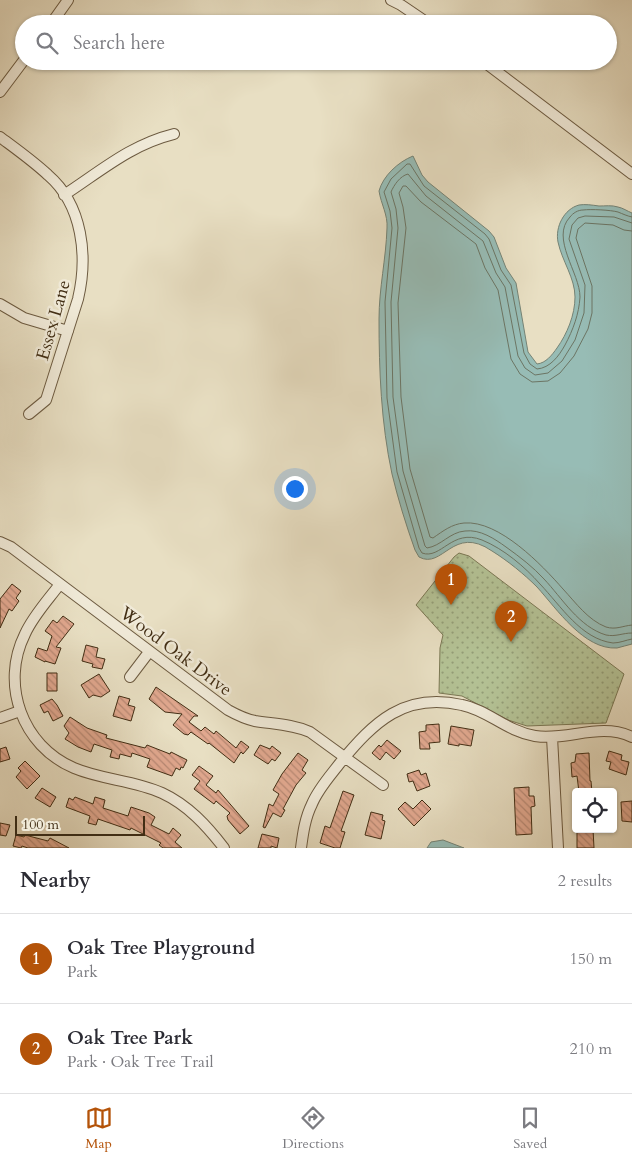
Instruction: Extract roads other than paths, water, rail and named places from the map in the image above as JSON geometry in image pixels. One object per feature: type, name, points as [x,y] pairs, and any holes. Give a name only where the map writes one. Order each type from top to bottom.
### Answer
[{"type":"street","points":[[57,15],[68,0]]},
{"type":"street","points":[[391,0],[416,15]]},
{"type":"street","points":[[0,92],[16,70]]},
{"type":"street","points":[[495,70],[632,174]]},
{"type":"street","points":[[64,195],[144,143],[174,134]]},
{"type":"street","name":"Essex Lane","points":[[0,137],[49,175],[64,195],[75,218],[81,238],[83,259],[82,283],[68,331],[46,400],[29,414]]},
{"type":"street","points":[[0,304],[24,318],[68,331]]},
{"type":"street","name":"Wood Oak Drive","points":[[0,542],[60,584],[228,710],[241,717],[300,728],[310,732],[383,785]]},
{"type":"street","points":[[60,584],[32,621],[18,650],[14,681],[16,701],[23,721],[37,741],[63,763],[86,772],[133,783],[162,793],[178,802],[208,827],[224,848]]},
{"type":"street","points":[[130,677],[149,652]]},
{"type":"street","points":[[301,848],[312,802],[364,735],[381,720],[397,710],[420,703],[438,702],[463,705],[484,714],[511,730],[534,736],[552,737],[586,731],[610,730],[632,737]]},
{"type":"street","points":[[0,718],[20,711]]},
{"type":"street","points":[[552,737],[558,848]]},
{"type":"water","points":[[413,156],[422,175],[428,182],[494,237],[506,268],[516,283],[528,352],[537,364],[551,356],[557,348],[564,337],[574,311],[573,283],[562,256],[557,236],[562,219],[569,210],[579,205],[616,206],[632,213],[632,644],[617,648],[605,647],[582,635],[527,577],[510,563],[479,544],[468,542],[458,544],[435,558],[427,559],[419,557],[415,550],[405,522],[388,455],[381,396],[379,358],[380,296],[387,223],[379,191],[384,180],[392,170]]},
{"type":"water","points":[[443,840],[464,848],[427,848],[431,842]]},
{"type":"place","name":"Oak Tree Playground","points":[[451,605]]},
{"type":"place","name":"Oak Tree Park","points":[[511,642]]}]
